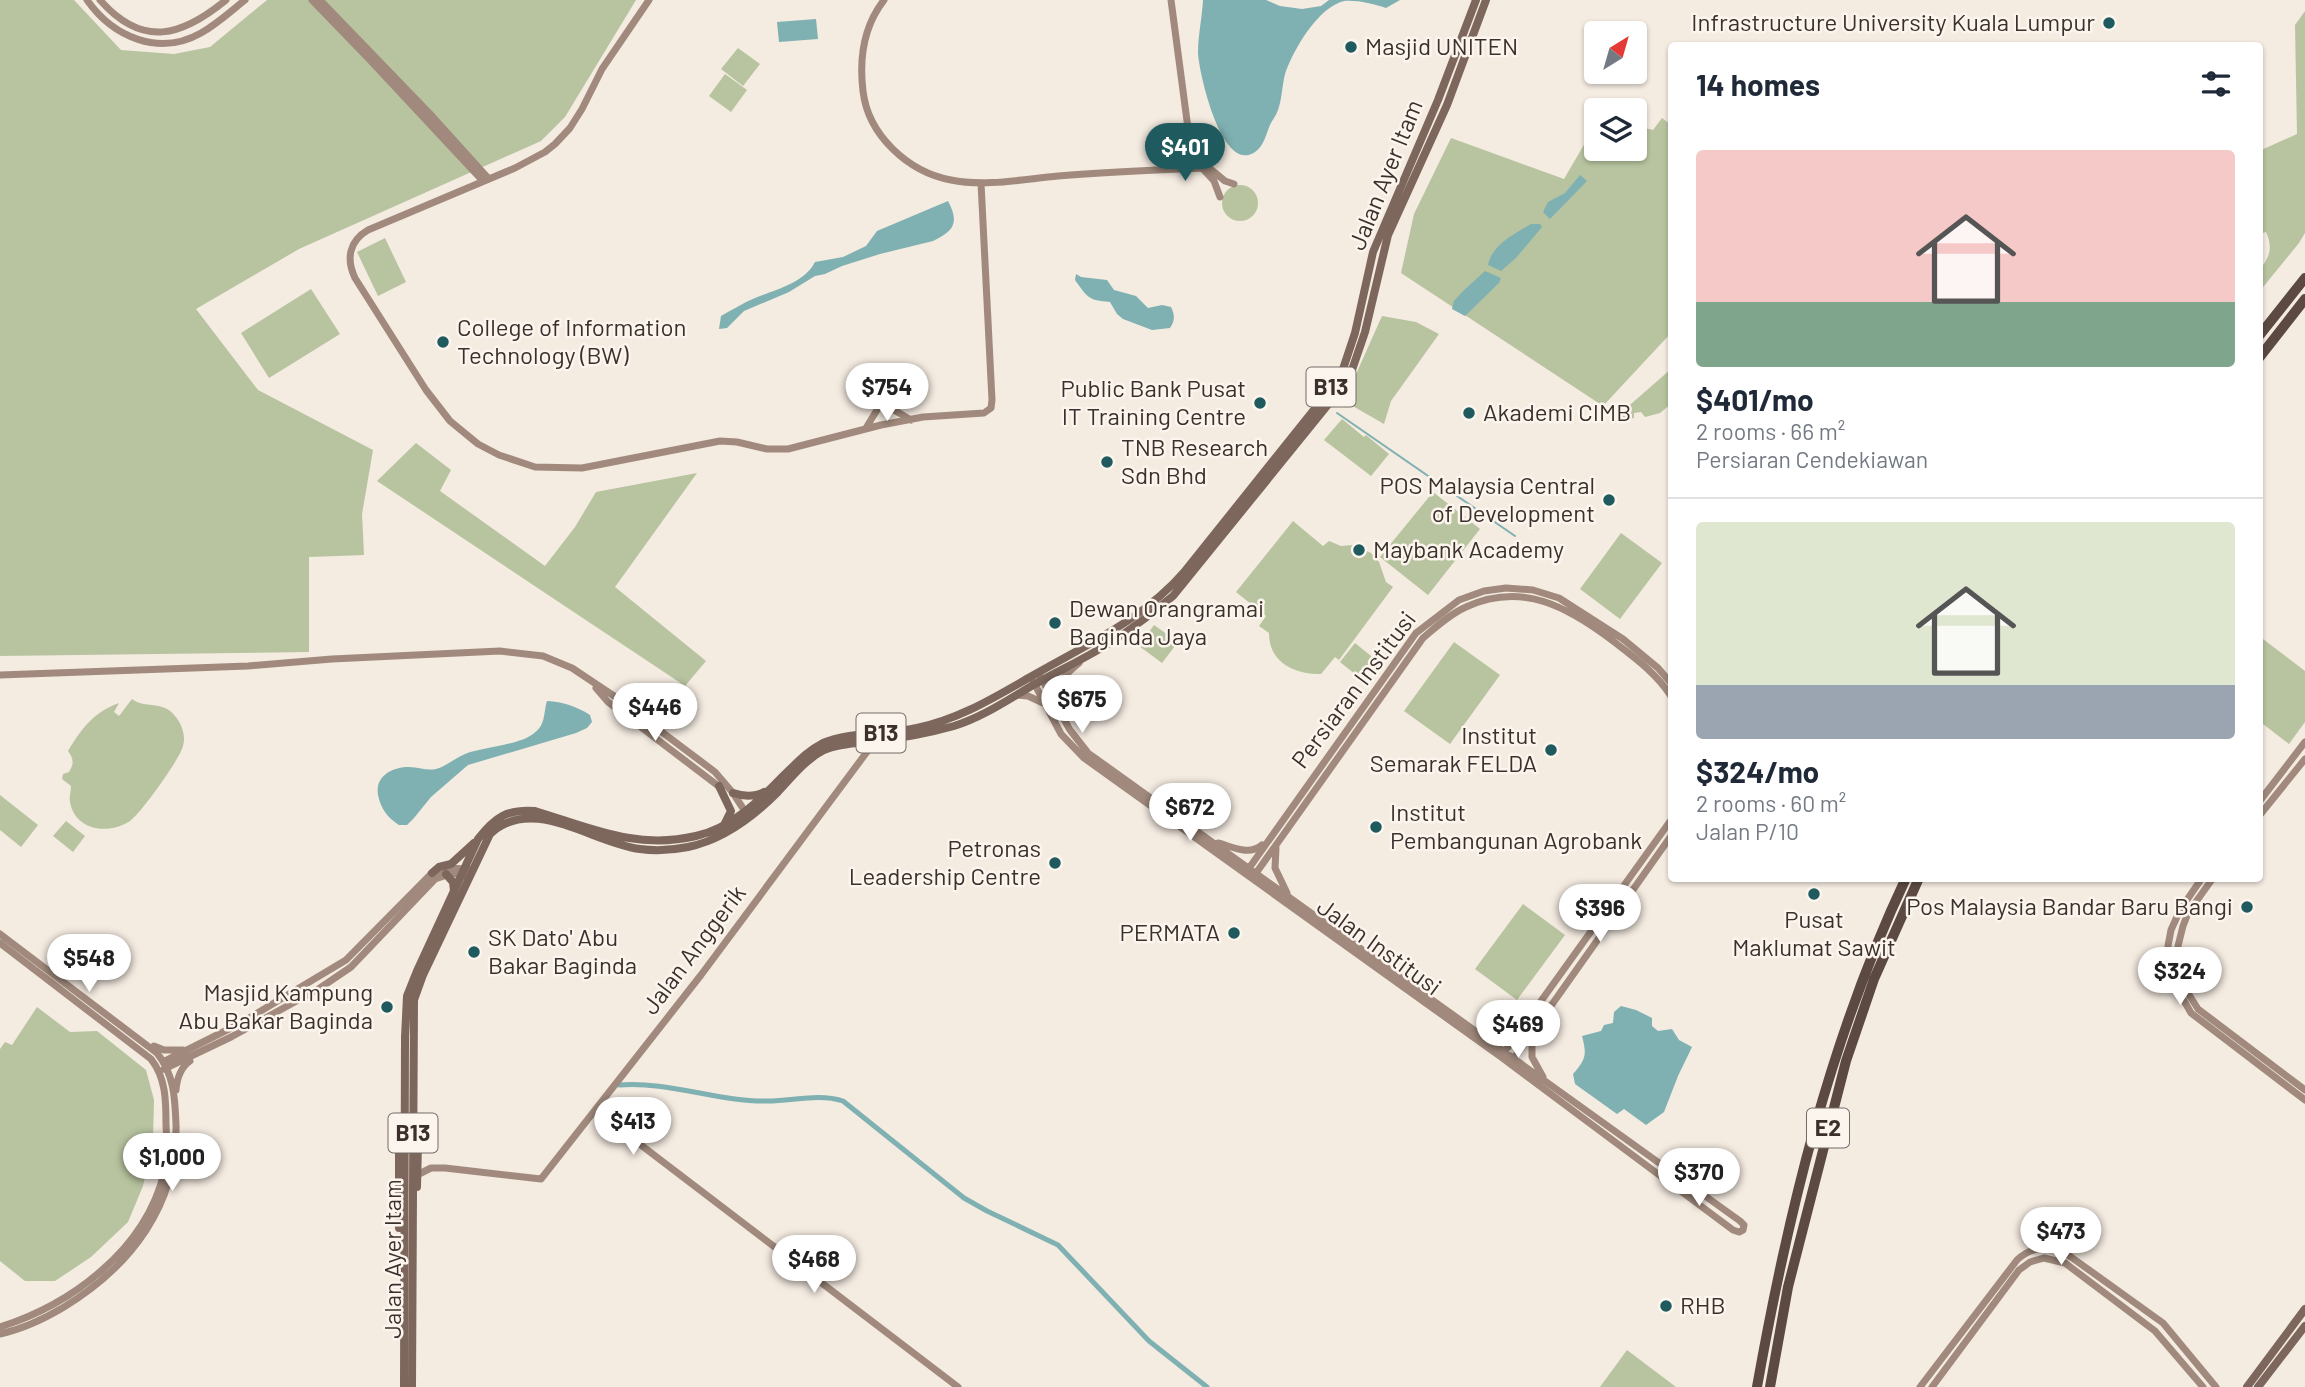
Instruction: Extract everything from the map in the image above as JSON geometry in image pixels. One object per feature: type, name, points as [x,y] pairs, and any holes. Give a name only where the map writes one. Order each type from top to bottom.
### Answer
[{"type":"highway","points":[[2263,331],[2305,278]]},
{"type":"highway","points":[[2263,353],[2305,299]]},
{"type":"highway","name":"E2","points":[[1757,1387],[1775,1285],[1836,1056],[1864,975],[1904,882]]},
{"type":"highway","name":"E2","points":[[1770,1387],[1788,1287],[1846,1061],[1874,979],[1917,882]]},
{"type":"main road","name":"Jalan Ayer Itam","points":[[467,872],[478,839],[494,821],[506,813],[535,811],[640,841],[697,836],[723,826],[762,807],[822,752],[843,745],[912,736],[957,725],[998,707],[1037,678],[1153,604],[1168,591],[1310,415],[1343,369],[1355,333],[1373,252],[1438,100],[1475,0]]},
{"type":"main road","name":"Jalan Ayer Itam","points":[[745,814],[800,759],[827,741],[916,729],[955,718],[1113,641],[1173,596],[1335,396],[1352,370],[1388,235],[1447,105],[1486,0]]},
{"type":"main road","points":[[719,786],[731,811],[723,826]]},
{"type":"main road","points":[[733,793],[741,796],[757,795],[771,788]]},
{"type":"main road","name":"B13","points":[[458,890],[491,834],[508,821],[543,819],[640,849],[688,847],[709,840],[737,825],[745,814]]},
{"type":"main road","points":[[432,873],[461,856],[478,839]]},
{"type":"main road","points":[[446,874],[458,890]]},
{"type":"main road","name":"Jalan Ayer Itam","points":[[412,1387],[414,1000],[458,890]]},
{"type":"main road","name":"Jalan Ayer Itam","points":[[404,1387],[404,1258],[400,1241],[398,1181],[407,996],[458,890]]},
{"type":"main road","points":[[412,1246],[419,1174],[413,1046]]},
{"type":"main road","points":[[2250,1386],[2305,1309]]},
{"type":"main road","points":[[2250,1386],[2305,1326]]},
{"type":"street","points":[[87,0],[99,16],[116,30],[132,39],[156,44],[202,33],[245,0]]},
{"type":"street","points":[[100,0],[125,22],[155,32],[173,31],[197,23],[226,0]]},
{"type":"street","points":[[312,0],[486,180]]},
{"type":"street","points":[[320,0],[432,116],[486,180]]},
{"type":"street","points":[[884,0],[869,25],[862,49],[862,83],[868,117],[884,140],[911,163],[929,173],[951,180],[981,183],[1203,165],[1224,181],[1234,184]]},
{"type":"street","points":[[1171,0],[1189,136],[1220,197]]},
{"type":"street","points":[[647,2],[602,69],[582,109],[563,136],[545,152],[515,168],[362,234],[353,244],[349,261],[355,278],[426,390],[450,421],[478,444],[521,464],[565,469],[582,468],[720,441],[767,449],[788,449],[911,420],[984,413],[991,408],[981,183]]},
{"type":"street","points":[[1166,169],[1181,157],[1189,136]]},
{"type":"street","points":[[967,181],[982,197]]},
{"type":"street","points":[[982,197],[1000,181]]},
{"type":"street","points":[[865,429],[883,403],[911,420]]},
{"type":"street","name":"Persiaran Institusi","points":[[1250,874],[1268,841],[1416,633],[1459,600],[1484,591],[1506,588],[1533,590],[1559,598],[1623,639],[1668,680]]},
{"type":"street","name":"Persiaran Institusi","points":[[1250,874],[1277,844],[1423,638],[1465,607],[1507,596],[1533,598],[1555,604],[1595,628],[1635,658],[1668,692]]},
{"type":"street","points":[[0,675],[248,666],[500,651],[524,653],[555,659],[589,680],[719,786],[745,814]]},
{"type":"street","points":[[1057,706],[1056,693],[1061,678],[1087,655]]},
{"type":"street","name":"Jalan Institusi","points":[[1037,678],[1046,706],[1061,734],[1084,758],[1503,1054],[1512,1061],[1733,1230],[1743,1230],[1744,1225],[1740,1221],[1545,1081],[1512,1061]]},
{"type":"street","name":"Jalan Institusi","points":[[1037,678],[1088,753],[1213,842],[1250,874],[1289,897],[1476,1031],[1503,1054]]},
{"type":"street","points":[[1017,695],[1036,698],[1046,706]]},
{"type":"street","points":[[647,725],[715,772],[733,793],[745,814]]},
{"type":"street","name":"Jalan Anggerik","points":[[419,1174],[431,1168],[445,1168],[541,1180],[701,975],[875,741]]},
{"type":"street","points":[[2263,797],[2305,742]]},
{"type":"street","points":[[2263,811],[2305,759]]},
{"type":"street","points":[[1503,1054],[1668,824]]},
{"type":"street","points":[[1512,1061],[1668,840]]},
{"type":"street","points":[[1213,842],[1249,852],[1268,841]]},
{"type":"street","points":[[1277,844],[1275,868],[1289,897]]},
{"type":"street","points":[[162,1067],[311,983],[346,960],[432,873],[446,868],[467,872]]},
{"type":"street","points":[[175,1108],[176,1086],[184,1065],[202,1052],[320,988],[351,967],[435,879],[446,874],[467,872]]},
{"type":"street","points":[[2199,882],[2180,910],[2171,930],[2168,946],[2174,983],[2182,1001],[2191,1013],[2305,1100]]},
{"type":"street","points":[[2210,882],[2188,913],[2183,926],[2178,946],[2181,982],[2197,1009],[2305,1090]]},
{"type":"street","points":[[0,934],[144,1041],[164,1050],[194,1047]]},
{"type":"street","points":[[0,943],[162,1067],[166,1109],[164,1171],[148,1213],[135,1234],[119,1254],[87,1282],[51,1305],[0,1327]]},
{"type":"street","points":[[1476,1031],[1503,1034],[1522,1028]]},
{"type":"street","points":[[1532,1032],[1532,1057],[1545,1081]]},
{"type":"street","points":[[0,1334],[37,1322],[102,1281],[130,1254],[154,1217],[171,1170],[176,1131],[174,1086],[144,1041]]},
{"type":"street","points":[[162,1067],[202,1052]]},
{"type":"street","points":[[595,1110],[958,1387]]},
{"type":"street","points":[[1920,1387],[2017,1260],[2026,1253],[2041,1248],[2066,1253],[2163,1323],[2216,1387]]},
{"type":"street","points":[[1932,1387],[2019,1270],[2030,1262],[2044,1258],[2065,1264],[2155,1331],[2203,1387]]},
{"type":"green space","points":[[0,0],[74,0],[121,50],[174,54],[210,47],[267,0],[636,0],[565,117],[541,141],[299,249],[196,309],[258,390],[373,450],[362,514],[364,555],[309,557],[309,652],[0,656]]},
{"type":"green space","points":[[2305,11],[2305,233],[2263,287],[2263,265],[2270,247],[2266,232],[2263,233],[2263,149],[2297,134],[2295,25]]},
{"type":"green space","points":[[738,48],[760,64],[743,86],[721,69]]},
{"type":"green space","points":[[725,74],[747,90],[731,112],[709,96]]},
{"type":"green space","points":[[1662,118],[1668,123],[1668,336],[1603,406],[1401,273],[1414,214],[1451,138],[1564,179],[1584,145],[1584,161],[1647,161],[1647,129],[1653,130]]},
{"type":"green space","points":[[1240,185],[1252,191],[1258,203],[1252,215],[1240,221],[1228,215],[1222,203],[1228,191]]},
{"type":"green space","points":[[385,238],[406,282],[378,296],[357,252]]},
{"type":"green space","points":[[311,289],[340,334],[269,378],[241,333]]},
{"type":"green space","points":[[1382,316],[1416,322],[1439,334],[1391,401],[1384,424],[1344,401]]},
{"type":"green space","points":[[1668,372],[1668,406],[1660,413],[1645,417],[1641,412],[1634,413],[1634,418],[1618,421],[1615,418]]},
{"type":"green space","points":[[1342,419],[1389,454],[1371,476],[1324,440]]},
{"type":"green space","points":[[416,443],[451,470],[440,491],[545,566],[575,527],[596,492],[697,473],[615,587],[706,661],[685,686],[377,481]]},
{"type":"green space","points":[[1433,492],[1480,529],[1428,595],[1380,557]]},
{"type":"green space","points":[[1293,521],[1323,546],[1329,541],[1341,546],[1353,545],[1371,553],[1379,562],[1386,582],[1393,587],[1339,660],[1335,657],[1321,674],[1302,672],[1285,665],[1273,652],[1269,633],[1259,626],[1266,616],[1236,592]]},
{"type":"green space","points":[[1621,533],[1662,563],[1620,619],[1580,589]]},
{"type":"green space","points":[[1154,625],[1178,642],[1162,663],[1139,646]]},
{"type":"green space","points":[[2263,639],[2305,671],[2305,722],[2289,744],[2263,724]]},
{"type":"green space","points":[[1454,642],[1500,675],[1450,744],[1404,711]]},
{"type":"green space","points":[[1355,643],[1376,660],[1361,679],[1340,662]]},
{"type":"green space","points":[[132,699],[170,711],[181,726],[183,746],[160,785],[130,821],[112,828],[94,828],[73,812],[71,786],[62,779],[72,764],[68,751],[96,716],[119,703],[114,712],[119,716]]},
{"type":"green space","points":[[0,795],[38,825],[21,847],[0,830]]},
{"type":"green space","points":[[66,821],[85,836],[73,852],[53,836]]},
{"type":"green space","points":[[1523,904],[1565,935],[1517,1000],[1475,969]]},
{"type":"green space","points":[[37,1007],[70,1032],[97,1031],[146,1070],[154,1100],[153,1140],[143,1186],[128,1222],[91,1257],[55,1281],[25,1281],[0,1261],[0,1049],[5,1042],[12,1045]]},
{"type":"green space","points":[[1627,1350],[1676,1387],[1600,1387]]},
{"type":"water","points":[[1203,0],[1266,0],[1280,6],[1302,9],[1321,6],[1329,0],[1400,0],[1386,8],[1344,1],[1334,5],[1316,20],[1300,42],[1289,64],[1278,110],[1263,143],[1255,152],[1243,155],[1232,149],[1223,136],[1214,119],[1203,80],[1198,53]]},
{"type":"water","points":[[816,19],[818,39],[779,42],[777,22]]},
{"type":"water","points":[[1580,175],[1587,181],[1550,219],[1543,212],[1548,202],[1565,193]]},
{"type":"water","points":[[948,201],[953,225],[933,241],[880,254],[815,276],[789,292],[744,311],[727,328],[719,329],[721,316],[797,281],[815,262],[843,257],[866,246],[877,231]]},
{"type":"water","points":[[1531,224],[1540,224],[1542,227],[1516,258],[1501,271],[1488,265],[1499,245]]},
{"type":"water","points":[[1485,271],[1501,278],[1499,283],[1465,316],[1452,309],[1454,301]]},
{"type":"water","points":[[1076,274],[1107,280],[1114,290],[1136,296],[1148,308],[1162,305],[1171,307],[1174,318],[1172,325],[1170,328],[1152,330],[1123,319],[1110,302],[1093,299],[1086,294],[1075,280]]},
{"type":"water","points":[[547,701],[580,709],[590,715],[592,722],[587,728],[576,733],[468,765],[431,797],[407,825],[399,825],[385,812],[379,800],[378,788],[386,774],[403,767],[436,769],[465,754],[527,738],[540,727]]},
{"type":"water","points":[[1621,1006],[1652,1018],[1652,1026],[1658,1031],[1672,1029],[1679,1040],[1692,1047],[1664,1112],[1646,1125],[1624,1109],[1617,1114],[1575,1084],[1573,1074],[1584,1056],[1582,1036],[1601,1031],[1604,1025],[1613,1023],[1614,1012]]},
{"type":"waterway","points":[[1337,413],[1515,536]]},
{"type":"waterway","points":[[619,1085],[656,1086],[749,1100],[777,1101],[815,1097],[843,1101],[964,1198],[1058,1245],[1149,1341],[1207,1387]]},
{"type":"place","name":"Infrastructure University Kuala Lumpur","points":[[2109,23]]},
{"type":"place","name":"Masjid UNITEN","points":[[1351,47]]},
{"type":"place","name":"College of Information Technology (BW)","points":[[443,342]]},
{"type":"place","name":"Public Bank Pusat IT Training Centre","points":[[1260,403]]},
{"type":"place","name":"Akademi CIMB","points":[[1469,413]]},
{"type":"place","name":"TNB Research Sdn Bhd","points":[[1107,462]]},
{"type":"place","name":"POS Malaysia Central of Development","points":[[1609,500]]},
{"type":"place","name":"Maybank Academy","points":[[1359,550]]},
{"type":"place","name":"Dewan Orangramai Baginda Jaya","points":[[1055,623]]},
{"type":"place","name":"Institut Semarak FELDA","points":[[1551,750]]},
{"type":"place","name":"Institut Pembangunan Agrobank","points":[[1376,827]]},
{"type":"place","name":"Petronas Leadership Centre","points":[[1055,863]]},
{"type":"place","name":"Pusat Maklumat Sawit","points":[[1814,894]]},
{"type":"place","name":"Pos Malaysia Bandar Baru Bangi","points":[[2247,907]]},
{"type":"place","name":"PERMATA","points":[[1234,933]]},
{"type":"place","name":"SK Dato' Abu Bakar Baginda","points":[[474,952]]},
{"type":"place","name":"Masjid Kampung Abu Bakar Baginda","points":[[387,1007]]},
{"type":"place","name":"RHB","points":[[1666,1306]]}]
